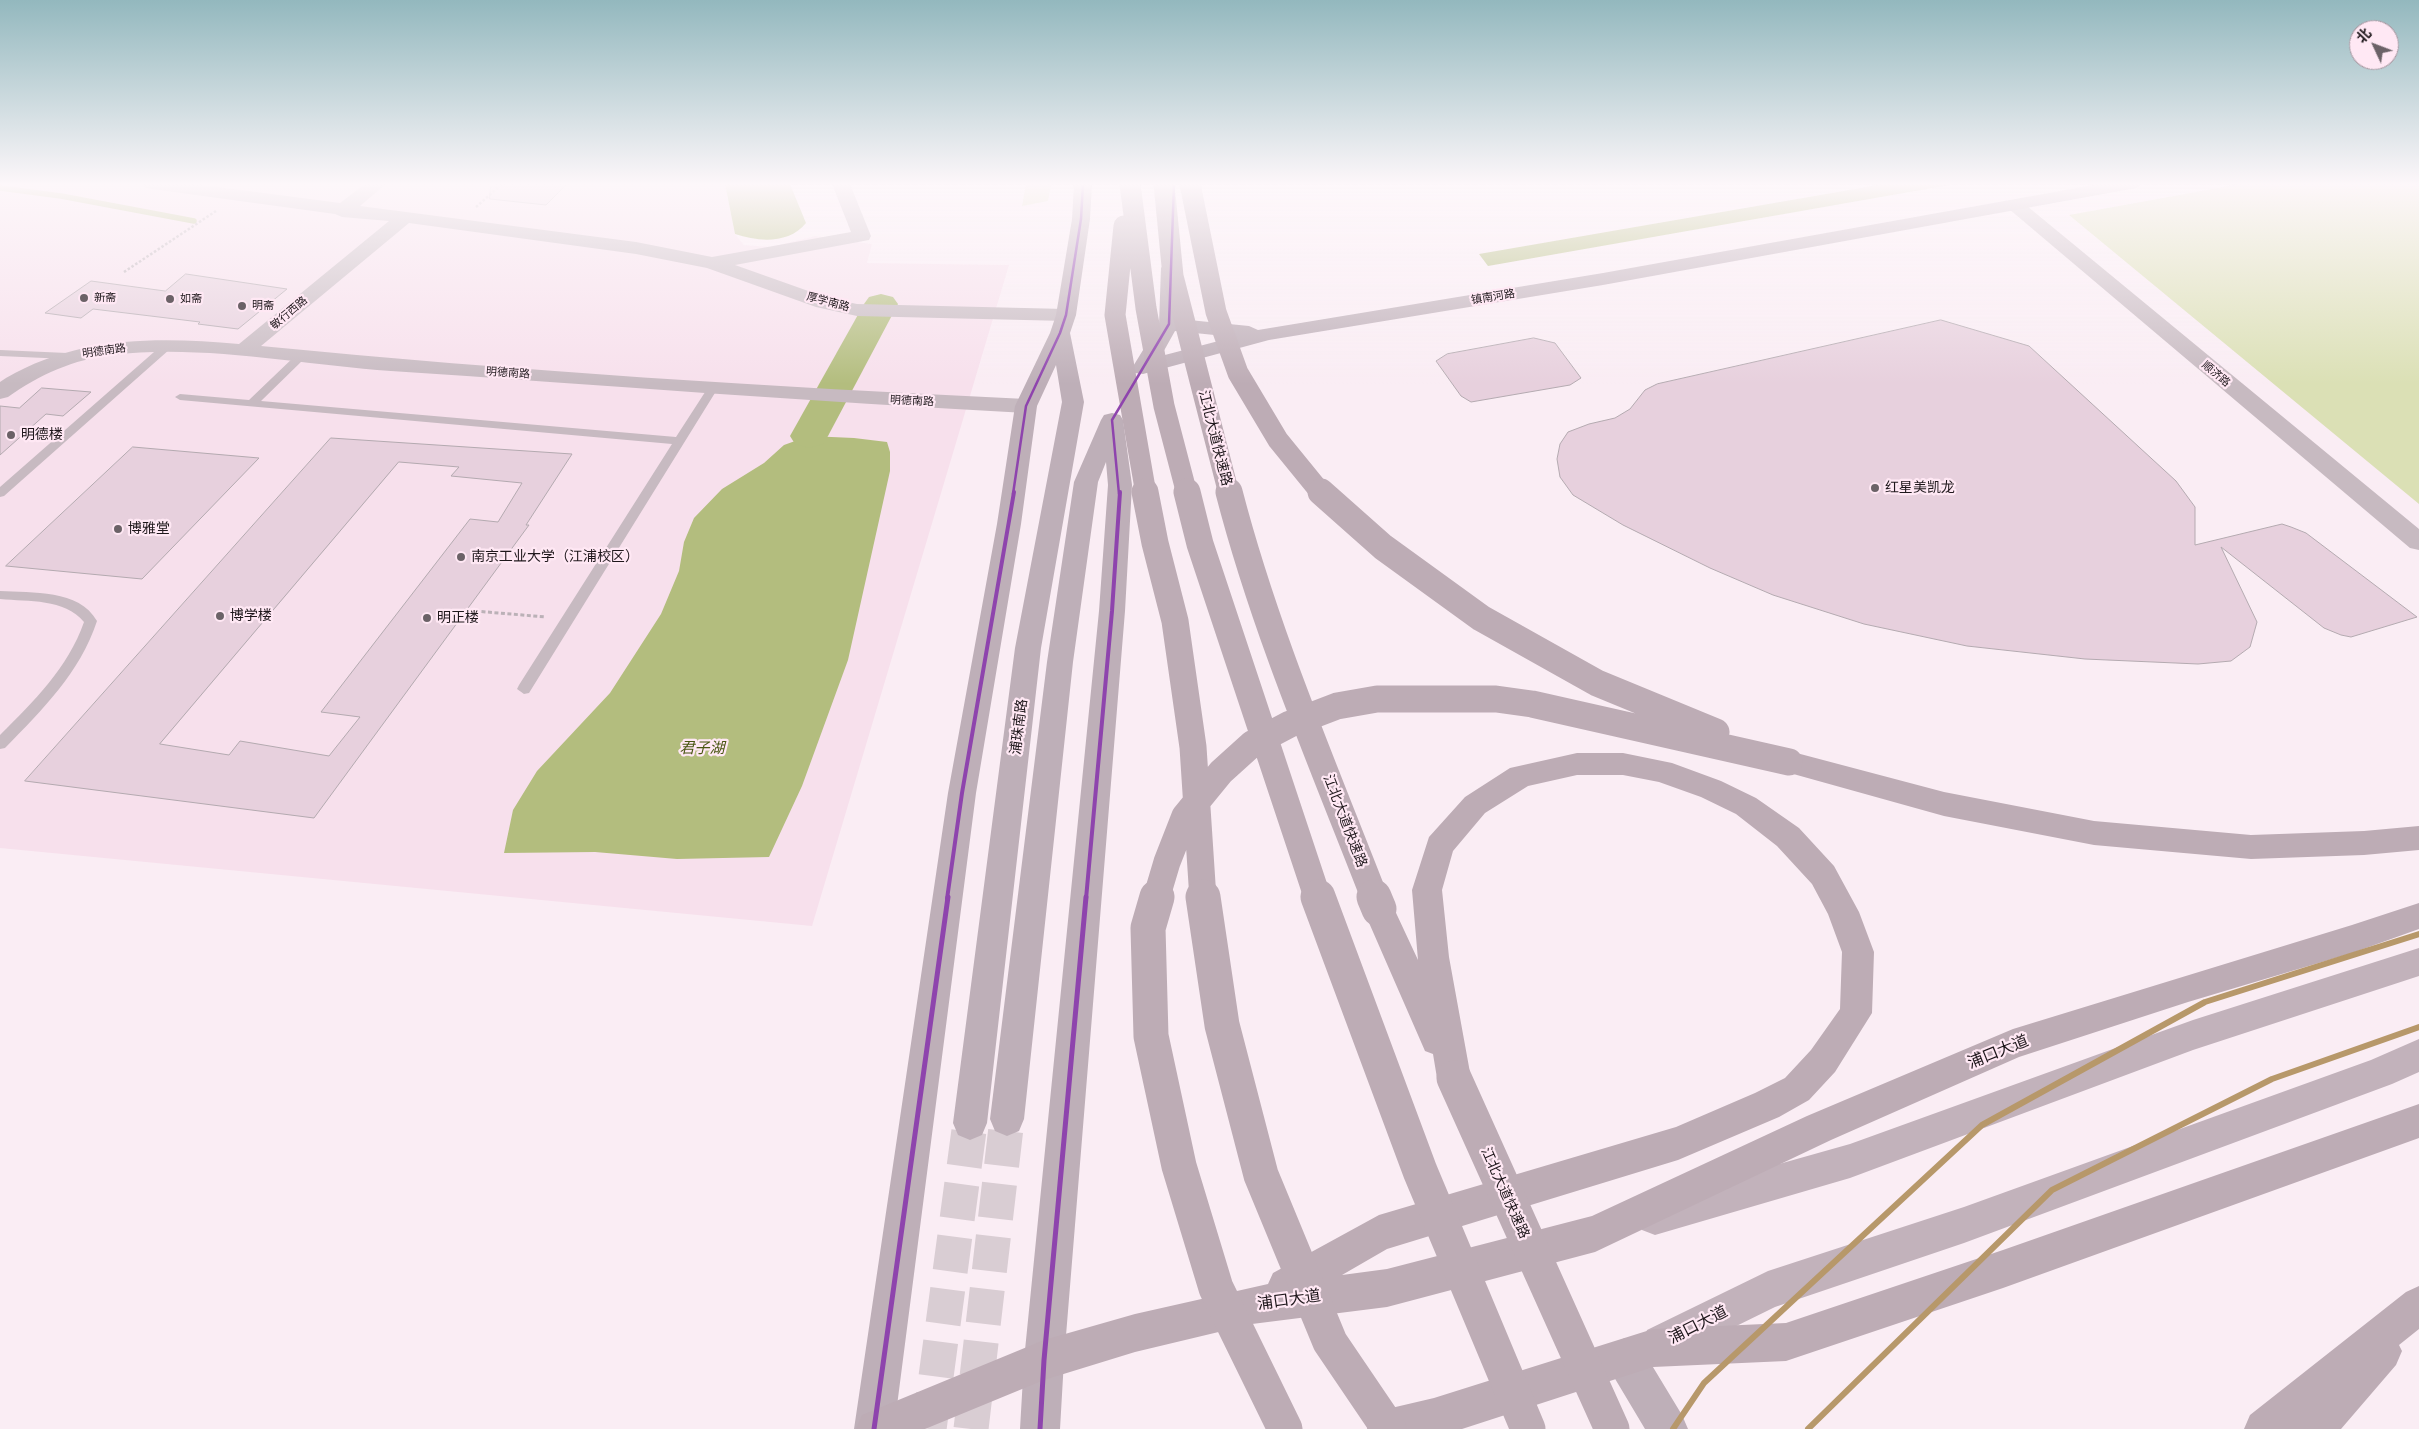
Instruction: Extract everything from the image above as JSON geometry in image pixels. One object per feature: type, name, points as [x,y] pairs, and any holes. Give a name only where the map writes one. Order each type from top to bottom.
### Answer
[{"type":"highway","points":[[1122,251],[1115,315],[1126,394],[1151,524],[1175,621],[1192,747],[1204,912],[1222,1025],[1261,1175],[1330,1342],[1388,1429]]},
{"type":"highway","points":[[1138,251],[1146,308],[1164,406],[1200,544],[1326,922],[1420,1171],[1528,1429]]},
{"type":"highway","name":"江北大道快速路","points":[[1171,251],[1173,276],[1241,538],[1282,657],[1379,909],[1612,1429]]},
{"type":"highway","points":[[1203,251],[1216,312],[1238,374],[1278,440],[1322,494],[1383,547],[1490,622],[1597,683],[1789,762]]},
{"type":"highway","points":[[1284,1429],[1216,1288],[1179,1166],[1151,1036],[1148,928],[1167,862],[1185,816],[1221,772],[1252,744],[1290,724],[1337,706],[1378,699],[1496,699],[1532,704],[1789,762],[1944,804],[2094,832],[2252,847],[2364,843],[2419,838]]},
{"type":"highway","points":[[1252,1305],[1379,1233],[1678,1143],[1767,1105],[1797,1089],[1823,1061],[1856,1012],[1858,952],[1843,912],[1823,875],[1788,837],[1746,806],[1711,789],[1662,771],[1623,764],[1577,764],[1520,776],[1475,805],[1440,846],[1428,890],[1433,957],[1454,1078]]},
{"type":"highway","name":"浦口大道","points":[[875,1429],[1044,1360],[1135,1333],[1252,1305],[1387,1288],[1595,1234],[1819,1128],[2013,1044],[2419,916]]},
{"type":"highway","name":"浦口大道","points":[[1388,1429],[1434,1418],[1639,1353],[1786,1342],[2003,1269],[2419,1121]]},
{"type":"highway","points":[[2264,1429],[2419,1307]]},
{"type":"highway","points":[[2314,1429],[2419,1307]]},
{"type":"main road","name":"浦口大道","points":[[1595,1234],[1850,1161],[2193,1035],[2419,962]]},
{"type":"main road","name":"浦口大道","points":[[1639,1353],[1768,1290],[1964,1225],[2380,1073],[2419,1055]]},
{"type":"street","name":"敏行西路","points":[[243,351],[364,251]]},
{"type":"street","name":"厚学南路","points":[[650,251],[712,263],[823,303],[857,310],[915,312],[1063,324]]},
{"type":"street","points":[[712,263],[780,251]]},
{"type":"street","name":"浦珠南路","points":[[875,1429],[962,793],[1009,524],[1026,406],[1063,324],[1076,251]]},
{"type":"street","points":[[1007,1119],[1060,662],[1086,482],[1112,420],[1169,324],[1172,251]]},
{"type":"street","name":"镇南河路","points":[[1268,334],[1603,279],[1761,251]]},
{"type":"street","name":"顺济路","points":[[2070,251],[2419,542]]},
{"type":"street","name":"浦珠南路","points":[[970,1123],[1028,648],[1073,402],[1063,324]]},
{"type":"street","points":[[1169,324],[1268,334]]},
{"type":"street","points":[[1143,368],[1268,334]]},
{"type":"street","name":"明德南路","points":[[0,392],[14,382],[67,356],[124,347],[202,347],[814,396],[1026,406]]},
{"type":"street","points":[[1040,1429],[1044,1360],[1112,611],[1120,485],[1112,420]]},
{"type":"street","points":[[1639,1353],[1668,1429]]},
{"type":"lane","points":[[0,492],[166,347]]},
{"type":"lane","points":[[0,353],[67,356]]},
{"type":"lane","points":[[252,403],[300,356]]},
{"type":"lane","points":[[524,689],[712,388]]},
{"type":"lane","points":[[180,397],[680,441]]},
{"type":"lane","points":[[0,595],[60,601],[85,612],[91,622],[87,637],[68,668],[0,744]]},
{"type":"path","points":[[124,272],[156,251]]},
{"type":"path","points":[[475,611],[568,618]]},
{"type":"shaded area","name":"南京工业大学（江浦校区）","points":[[0,251],[870,251],[867,263],[1009,265],[812,926],[0,848]]},
{"type":"shaded area","points":[[2112,251],[2419,251],[2419,504]]},
{"type":"water","points":[[1498,251],[1575,251],[1488,266],[1479,254]]},
{"type":"water","name":"君子湖","points":[[809,436],[887,442],[890,452],[890,471],[848,660],[802,786],[769,857],[677,859],[595,852],[504,853],[513,810],[537,771],[610,693],[661,614],[679,571],[684,542],[694,518],[722,489],[764,463],[784,445]]},
{"type":"building","points":[[186,274],[287,289],[238,329],[198,324],[200,322],[93,309],[81,318],[45,313],[91,281],[165,291]]},
{"type":"building","name":"红星美凯龙","points":[[1941,320],[2029,346],[2176,481],[2195,507],[2195,545],[2282,524],[2306,533],[2417,617],[2351,637],[2341,635],[2324,628],[2221,547],[2257,622],[2250,647],[2231,661],[2198,664],[2085,659],[1967,646],[1864,624],[1773,595],[1710,568],[1623,525],[1573,495],[1560,477],[1557,459],[1560,444],[1568,432],[1589,424],[1615,418],[1630,409],[1645,390],[1657,384]]},
{"type":"building","points":[[1534,338],[1555,343],[1581,378],[1570,385],[1471,402],[1461,396],[1436,361],[1447,354]]},
{"type":"building","name":"明德楼","points":[[42,388],[91,392],[63,416],[46,414],[0,455],[0,406],[19,408]]},
{"type":"building","name":"博学楼","points":[[331,438],[572,454],[526,525],[529,525],[314,818],[25,781]],"holes":[[[399,462],[459,467],[451,476],[522,483],[498,522],[470,519],[321,712],[360,717],[329,756],[240,741],[229,755],[160,744]]]},
{"type":"building","name":"博雅堂","points":[[133,447],[259,458],[142,579],[6,566]]},
{"type":"waterway","points":[[809,436],[881,304]]},
{"type":"tunnel","points":[[971,1429],[1007,1119]]},
{"type":"tunnel","points":[[929,1429],[970,1123]]},
{"type":"transit line","points":[[874,1429],[962,793],[1009,524],[1026,406],[1060,333],[1066,315],[1076,251]]},
{"type":"transit line","points":[[1040,1429],[1044,1360],[1112,611],[1120,485],[1112,420],[1169,324],[1172,251]]},
{"type":"transit line","points":[[1673,1429],[1704,1383],[1982,1125],[2205,1002],[2419,934]]},
{"type":"transit line","points":[[1808,1429],[2052,1190],[2272,1079],[2419,1027]]},
{"type":"place","name":"新斋","points":[[84,298]]},
{"type":"place","name":"如斋","points":[[170,299]]},
{"type":"place","name":"明斋","points":[[242,306]]},
{"type":"place","name":"明德楼","points":[[11,435]]},
{"type":"place","name":"红星美凯龙","points":[[1875,488]]},
{"type":"place","name":"博雅堂","points":[[118,529]]},
{"type":"place","name":"南京工业大学（江浦校区）","points":[[461,557]]},
{"type":"place","name":"博学楼","points":[[220,616]]},
{"type":"place","name":"明正楼","points":[[427,618]]}]
